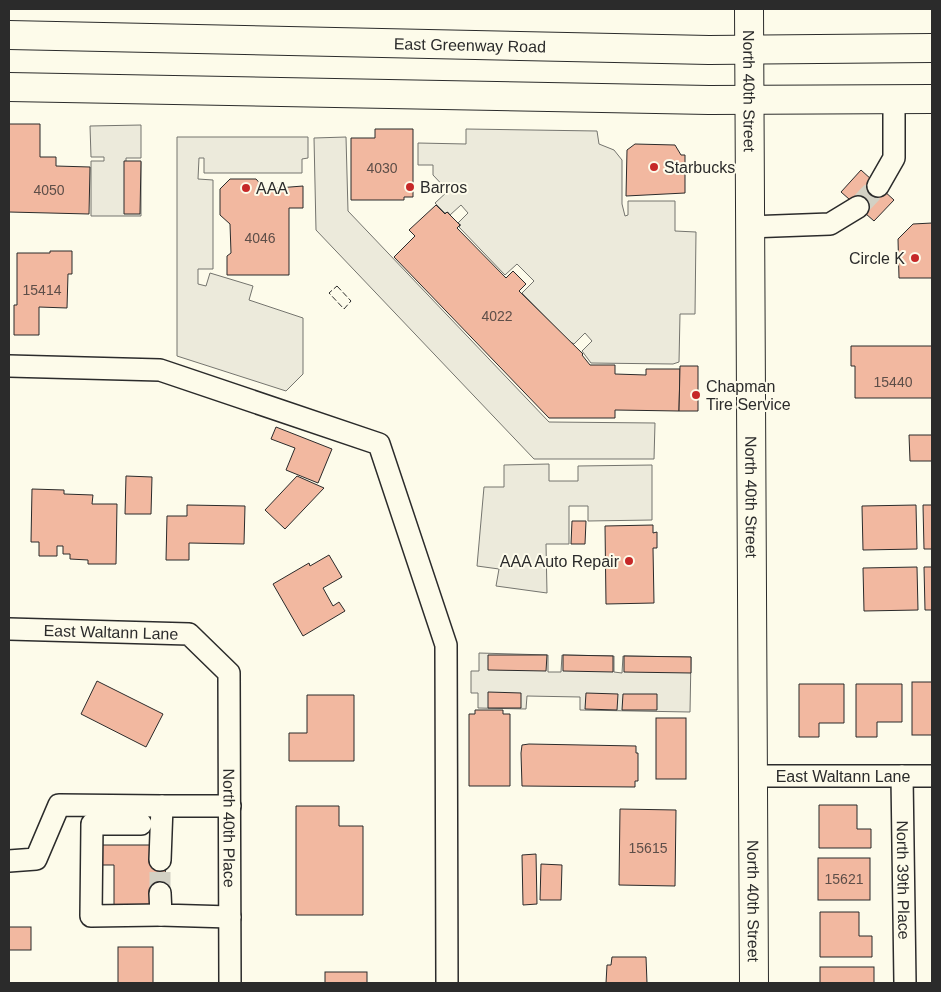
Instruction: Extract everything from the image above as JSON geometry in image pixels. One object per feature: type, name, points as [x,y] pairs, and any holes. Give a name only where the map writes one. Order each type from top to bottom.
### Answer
[{"type":"main road","name":"North 40th Street","points":[[749,9],[754,983]]},
{"type":"main road","name":"East Greenway Road","points":[[9,35],[750,50],[932,48]]},
{"type":"main road","points":[[9,86],[445,96],[750,100],[932,99]]},
{"type":"street","points":[[878,186],[894,158],[894,99]]},
{"type":"street","points":[[751,227],[830,224],[858,207]]},
{"type":"street","points":[[9,366],[160,370],[378,444],[446,645],[447,983]]},
{"type":"street","name":"East Waltann Lane","points":[[9,629],[189,634],[229,673]]},
{"type":"street","name":"North 40th Place","points":[[229,673],[230,983]]},
{"type":"street","name":"East Waltann Lane","points":[[753,776],[932,776]]},
{"type":"street","name":"North 39th Place","points":[[902,776],[905,983]]},
{"type":"street","points":[[9,861],[36,859],[59,804],[230,806]]},
{"type":"street","points":[[160,860],[162,806]]},
{"type":"street","points":[[141,824],[92,824],[92,916],[230,916]]},
{"type":"street","points":[[160,893],[161,915]]},
{"type":"shaded area","points":[[141,125],[141,158],[126,158],[126,162],[141,162],[141,216],[91,216],[91,161],[104,161],[104,157],[91,157],[90,126]]},
{"type":"shaded area","points":[[466,129],[597,131],[599,144],[614,150],[622,160],[622,204],[625,216],[628,215],[628,201],[675,201],[675,231],[696,232],[695,314],[680,314],[679,362],[673,364],[591,363],[582,351],[592,341],[585,333],[574,344],[569,341],[522,293],[534,281],[517,264],[505,275],[459,227],[461,225],[458,223],[468,213],[461,205],[450,215],[448,212],[445,213],[435,203],[448,191],[433,175],[433,165],[418,165],[418,143],[466,144]]},
{"type":"shaded area","points":[[177,137],[308,137],[308,158],[302,159],[302,173],[204,173],[204,158],[199,158],[198,179],[213,180],[213,269],[198,269],[198,284],[206,286],[210,273],[253,286],[249,300],[303,318],[303,374],[286,391],[177,356]]},
{"type":"shaded area","points":[[346,137],[348,211],[549,422],[655,423],[654,459],[534,459],[316,230],[314,138]]},
{"type":"shaded area","points":[[549,464],[549,481],[578,481],[578,466],[652,465],[652,520],[588,521],[588,506],[569,506],[569,544],[546,544],[547,593],[496,586],[499,569],[477,566],[484,487],[504,487],[504,465]]},
{"type":"shaded area","points":[[479,653],[548,655],[548,672],[561,672],[562,655],[614,656],[614,672],[622,673],[623,656],[691,657],[690,712],[580,710],[580,697],[527,696],[526,709],[478,708],[478,693],[471,693],[471,671],[479,671]]},
{"type":"building","points":[[9,124],[40,124],[40,157],[56,157],[56,166],[90,167],[89,214],[9,212]]},
{"type":"building","points":[[375,129],[413,129],[413,197],[404,197],[404,200],[351,200],[351,138],[375,138]]},
{"type":"building","name":"Starbucks","points":[[635,144],[675,145],[681,155],[685,155],[685,164],[681,164],[681,170],[685,170],[685,193],[626,196],[627,150]]},
{"type":"building","points":[[124,161],[141,161],[140,214],[124,214]]},
{"type":"building","points":[[861,170],[894,200],[874,221],[841,192]]},
{"type":"building","points":[[230,179],[256,179],[265,189],[303,186],[303,208],[289,208],[289,275],[227,275],[227,256],[231,253],[230,224],[220,215],[220,189]]},
{"type":"building","points":[[436,205],[445,214],[447,212],[460,225],[457,228],[506,278],[513,271],[526,284],[519,291],[583,354],[590,365],[615,365],[615,374],[646,375],[646,369],[680,369],[679,411],[615,410],[615,418],[549,418],[394,257],[415,236],[409,230]]},
{"type":"building","name":"Circle K","points":[[932,223],[932,278],[899,278],[898,239],[913,224]]},
{"type":"building","points":[[50,251],[72,251],[72,274],[68,274],[67,308],[39,307],[39,335],[14,335],[14,305],[17,305],[17,253],[50,253]]},
{"type":"building","points":[[851,346],[932,346],[932,398],[855,398],[855,366],[851,366]]},
{"type":"building","points":[[680,366],[698,366],[698,411],[679,411]]},
{"type":"building","points":[[276,427],[332,449],[318,483],[286,470],[295,448],[271,439]]},
{"type":"building","points":[[909,435],[932,435],[932,461],[910,461]]},
{"type":"building","points":[[126,476],[152,477],[151,514],[125,514]]},
{"type":"building","points":[[297,476],[324,488],[285,529],[265,510]]},
{"type":"building","points":[[32,489],[64,490],[64,494],[93,495],[92,504],[117,504],[116,564],[88,564],[88,560],[70,559],[70,554],[63,554],[63,546],[57,546],[57,556],[39,556],[39,542],[31,542]]},
{"type":"building","points":[[187,505],[245,506],[244,544],[189,543],[189,560],[166,560],[167,516],[187,516]]},
{"type":"building","points":[[916,505],[917,549],[863,550],[862,506]]},
{"type":"building","points":[[923,505],[932,505],[932,549],[924,549]]},
{"type":"building","points":[[572,521],[586,521],[585,544],[571,544]]},
{"type":"building","name":"AAA Auto Repair","points":[[653,525],[653,533],[657,532],[657,548],[653,548],[654,603],[606,604],[605,526]]},
{"type":"building","points":[[329,555],[342,577],[323,588],[333,606],[339,602],[345,611],[303,636],[273,584],[309,563],[310,566]]},
{"type":"building","points":[[917,567],[918,610],[864,611],[863,568]]},
{"type":"building","points":[[924,567],[932,567],[932,610],[925,610]]},
{"type":"building","points":[[488,655],[547,655],[546,671],[488,670]]},
{"type":"building","points":[[563,655],[613,656],[613,672],[563,671]]},
{"type":"building","points":[[624,656],[691,657],[691,673],[624,672]]},
{"type":"building","points":[[97,681],[163,714],[146,747],[81,714]]},
{"type":"building","points":[[912,682],[932,682],[932,735],[912,735]]},
{"type":"building","points":[[799,684],[844,684],[844,723],[819,723],[819,737],[799,737]]},
{"type":"building","points":[[856,684],[902,684],[902,722],[877,722],[877,737],[856,737]]},
{"type":"building","points":[[488,692],[521,693],[521,708],[488,708]]},
{"type":"building","points":[[586,693],[618,694],[617,710],[585,709]]},
{"type":"building","points":[[623,694],[657,694],[657,710],[622,710]]},
{"type":"building","points":[[307,695],[354,695],[354,761],[289,761],[289,733],[307,733]]},
{"type":"building","points":[[475,710],[503,710],[503,714],[510,714],[510,786],[469,786],[469,714],[475,714]]},
{"type":"building","points":[[656,718],[686,718],[686,779],[656,779]]},
{"type":"building","points":[[522,745],[636,746],[636,753],[638,753],[638,781],[635,781],[635,787],[522,786]]},
{"type":"building","points":[[819,805],[857,805],[857,829],[871,829],[871,848],[819,848]]},
{"type":"building","points":[[296,806],[339,806],[339,826],[363,826],[363,915],[296,915]]},
{"type":"building","points":[[620,809],[676,810],[675,886],[619,885]]},
{"type":"building","points":[[101,845],[153,845],[165,860],[166,893],[152,908],[114,908],[114,865],[101,865]]},
{"type":"building","points":[[536,854],[537,904],[523,905],[522,855]]},
{"type":"building","points":[[818,858],[870,858],[870,900],[818,900]]},
{"type":"building","points":[[541,864],[562,865],[561,900],[540,900]]},
{"type":"building","points":[[820,912],[859,912],[859,936],[872,936],[872,957],[820,957]]},
{"type":"building","points":[[9,927],[31,927],[31,950],[9,950]]},
{"type":"building","points":[[118,947],[153,947],[153,983],[118,983]]},
{"type":"building","points":[[612,957],[646,957],[647,983],[606,983],[607,965],[611,965]]},
{"type":"building","points":[[820,967],[874,967],[874,983],[820,983]]},
{"type":"building","points":[[325,972],[367,972],[367,983],[325,983]]},
{"type":"tunnel","points":[[858,207],[878,186]]},
{"type":"tunnel","points":[[160,860],[160,893]]},
{"type":"fence","points":[[337,286],[351,301],[344,309],[329,293],[337,286]]},
{"type":"place","name":"Starbucks","points":[[654,167]]},
{"type":"place","name":"Barros","points":[[410,187]]},
{"type":"place","name":"AAA","points":[[246,188]]},
{"type":"place","name":"Circle K","points":[[915,258]]},
{"type":"place","name":"Chapman Tire Service","points":[[696,395]]},
{"type":"place","name":"AAA Auto Repair","points":[[629,561]]}]
